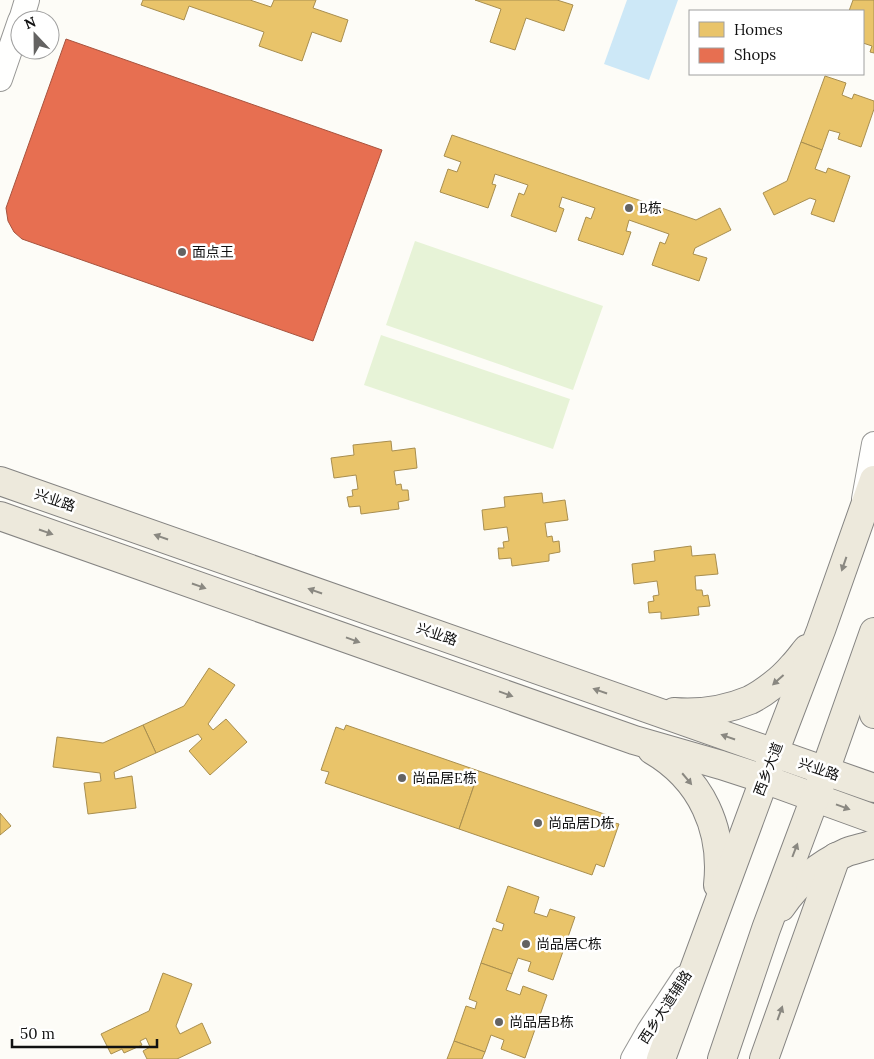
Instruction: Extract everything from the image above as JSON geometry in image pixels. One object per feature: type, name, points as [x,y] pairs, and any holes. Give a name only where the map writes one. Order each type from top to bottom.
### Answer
[{"type":"main road","name":"西乡大道","points":[[661,1059],[821,630],[874,480]]},
{"type":"main road","name":"兴业路","points":[[0,481],[874,788]]},
{"type":"main road","name":"兴业路","points":[[0,516],[634,740],[764,779],[874,819]]},
{"type":"main road","points":[[646,708],[676,712],[704,712],[751,699],[774,684],[793,667],[821,630]]},
{"type":"main road","points":[[874,632],[869,686],[874,714]]},
{"type":"main road","points":[[724,1055],[766,929],[874,632]]},
{"type":"main road","points":[[634,740],[658,753],[676,768],[688,780],[708,812],[715,828],[720,870],[715,912]]},
{"type":"main road","points":[[766,929],[788,896],[818,868],[849,851],[874,844]]},
{"type":"main road","points":[[764,1059],[836,857]]},
{"type":"street","points":[[0,79],[10,50]]},
{"type":"street","points":[[860,518],[874,444]]},
{"type":"street","name":"西乡大道辅路","points":[[633,1059],[698,956]]},
{"type":"green space","points":[[415,241],[603,306],[573,390],[386,325]]},
{"type":"green space","points":[[381,335],[570,399],[553,449],[364,385]]},
{"type":"water","points":[[627,0],[678,0],[649,80],[604,64]]},
{"type":"building: Homes","points":[[143,0],[250,0],[271,7],[274,0],[316,0],[313,8],[348,20],[341,42],[312,32],[302,61],[259,46],[264,32],[189,6],[184,20],[141,5]]},
{"type":"building: Homes","points":[[475,0],[557,0],[573,5],[564,31],[526,18],[515,50],[490,42],[501,9]]},
{"type":"building: Homes","points":[[853,0],[874,0],[874,53],[870,52],[872,46],[864,43],[864,10],[849,10]]},
{"type":"building: Homes","points":[[825,76],[846,83],[842,95],[852,99],[854,94],[874,101],[874,109],[861,147],[838,139],[840,133],[829,130],[822,150],[801,142]]},
{"type":"building: Homes","name":"B栋","points":[[452,135],[696,220],[720,208],[731,230],[695,248],[693,254],[707,258],[699,281],[652,265],[660,242],[665,244],[669,234],[629,220],[626,231],[631,232],[623,255],[578,240],[586,217],[591,219],[595,208],[562,197],[559,207],[564,209],[556,232],[511,216],[519,193],[524,195],[528,185],[495,174],[492,184],[496,185],[488,208],[440,192],[448,169],[457,172],[461,162],[444,156]]},
{"type":"building: Homes","points":[[801,142],[822,150],[815,169],[826,173],[828,168],[850,176],[834,222],[811,214],[816,200],[810,198],[774,215],[763,193],[787,181]]},
{"type":"building: Homes","points":[[391,441],[392,451],[415,448],[417,468],[394,471],[396,485],[401,484],[402,490],[408,490],[409,500],[398,502],[399,509],[361,514],[360,506],[349,507],[347,497],[353,496],[352,490],[358,489],[356,475],[334,478],[331,458],[354,455],[353,445]]},
{"type":"building: Homes","points":[[542,493],[543,503],[565,500],[568,520],[545,523],[547,537],[552,536],[553,542],[559,541],[560,552],[549,554],[549,561],[512,566],[511,558],[499,559],[498,548],[504,548],[503,542],[509,541],[507,527],[484,530],[482,510],[505,507],[504,497]]},
{"type":"building: Homes","points":[[691,546],[692,556],[715,554],[718,574],[695,576],[696,590],[702,590],[703,596],[708,595],[710,606],[698,607],[699,615],[661,619],[661,612],[649,613],[648,602],[654,601],[653,596],[659,595],[657,581],[634,584],[632,564],[655,561],[654,551]]},
{"type":"building: Homes","points":[[209,668],[235,685],[208,724],[213,730],[226,719],[247,742],[210,775],[189,751],[202,739],[198,734],[156,753],[143,725],[184,706]]},
{"type":"building: Homes","points":[[143,725],[156,753],[114,772],[115,779],[132,776],[136,808],[88,814],[84,783],[101,781],[100,773],[53,767],[57,737],[103,743]]},
{"type":"building: Homes","name":"尚品居E栋","points":[[346,725],[479,771],[459,829],[325,783],[329,772],[321,770],[336,727],[344,730]]},
{"type":"building: Homes","name":"尚品居D栋","points":[[479,771],[613,817],[611,822],[619,824],[604,867],[596,864],[592,875],[459,829]]},
{"type":"building: Homes","points":[[0,813],[11,826],[0,835]]},
{"type":"building: Homes","name":"尚品居C栋","points":[[508,886],[539,897],[534,913],[547,917],[550,909],[575,917],[553,980],[528,971],[531,962],[518,958],[512,974],[481,963],[493,928],[502,931],[504,924],[496,921]]},
{"type":"building: Homes","name":"尚品居B栋","points":[[481,963],[512,974],[506,990],[520,995],[523,986],[547,995],[525,1058],[501,1049],[504,1040],[491,1035],[485,1052],[454,1041],[466,1006],[475,1009],[477,1002],[469,999]]},
{"type":"building: Homes","points":[[163,973],[192,984],[176,1026],[180,1034],[202,1023],[211,1043],[177,1059],[147,1059],[143,1051],[150,1047],[146,1038],[140,1041],[142,1045],[124,1053],[122,1049],[111,1054],[101,1034],[149,1011]]},
{"type":"building: Homes","points":[[454,1041],[485,1052],[482,1059],[447,1059]]},
{"type":"building: Shops","points":[[66,39],[382,150],[313,341],[22,239],[14,232],[8,221],[6,208]]},
{"type":"place","name":"B栋","points":[[629,208]]},
{"type":"place","name":"面点王","points":[[182,252]]},
{"type":"place","name":"尚品居E栋","points":[[402,778]]},
{"type":"place","name":"尚品居D栋","points":[[538,823]]},
{"type":"place","name":"尚品居C栋","points":[[526,944]]},
{"type":"place","name":"尚品居B栋","points":[[499,1022]]}]
